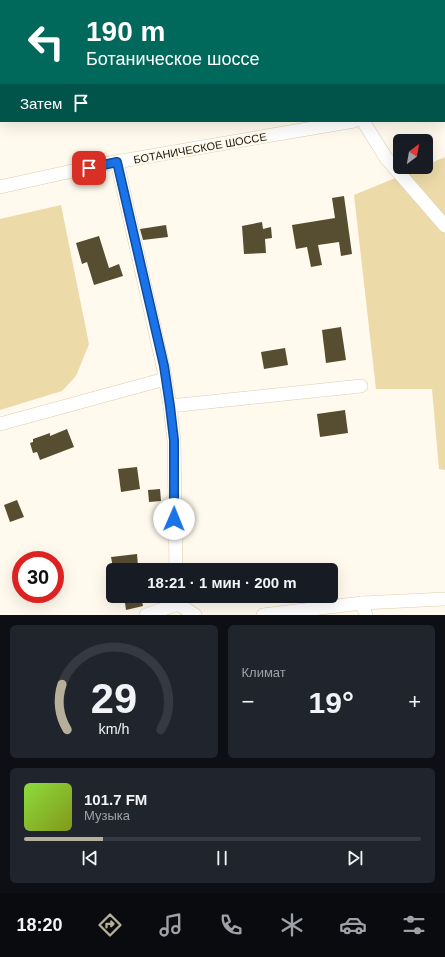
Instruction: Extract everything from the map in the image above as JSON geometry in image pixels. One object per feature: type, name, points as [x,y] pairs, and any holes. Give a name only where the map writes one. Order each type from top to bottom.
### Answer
[{"type":"street","name":"БОТАНИЧЕСКОЕ ШОССЕ","points":[[0,187],[117,162],[348,122]]},
{"type":"street","points":[[364,122],[386,158],[445,226]]},
{"type":"street","points":[[117,162],[166,379],[170,406],[174,440],[176,563]]},
{"type":"street","points":[[0,424],[166,379]]},
{"type":"street","points":[[170,406],[361,386]]},
{"type":"street","points":[[263,615],[364,609],[445,599]]},
{"type":"street","points":[[146,615],[171,603]]},
{"type":"street","points":[[181,603],[195,615]]},
{"type":"shaded area","points":[[445,157],[445,470],[439,469],[432,389],[376,389],[354,195],[405,174],[433,174],[433,162]]},
{"type":"shaded area","points":[[61,205],[89,344],[76,376],[62,391],[0,410],[0,219]]},
{"type":"building","points":[[344,196],[352,254],[341,256],[339,242],[318,245],[322,265],[311,267],[307,247],[296,249],[292,225],[335,218],[332,198]]},
{"type":"building","points":[[262,222],[263,229],[271,227],[272,238],[265,239],[266,253],[244,254],[242,226]]},
{"type":"building","points":[[166,225],[168,237],[143,240],[140,229]]},
{"type":"building","points":[[99,236],[109,268],[119,264],[123,276],[94,285],[87,262],[82,264],[76,243]]},
{"type":"building","points":[[341,327],[346,360],[326,363],[322,330]]},
{"type":"building","points":[[285,348],[288,365],[264,369],[261,352]]},
{"type":"building","points":[[345,410],[348,433],[320,437],[317,414]]},
{"type":"building","points":[[67,429],[74,447],[40,460],[37,452],[33,453],[30,443],[33,442],[33,439],[50,433],[50,436]]},
{"type":"building","points":[[137,467],[140,489],[121,492],[118,469]]},
{"type":"building","points":[[160,489],[161,501],[149,502],[148,490]]},
{"type":"building","points":[[17,500],[24,517],[10,522],[4,505]]},
{"type":"building","points":[[137,554],[138,563],[112,563],[111,557]]},
{"type":"building","points":[[125,603],[142,603],[143,606],[126,610]]},
{"type":"route","points":[[89,168],[117,162],[142,278],[164,366],[174,440],[174,519]]}]
